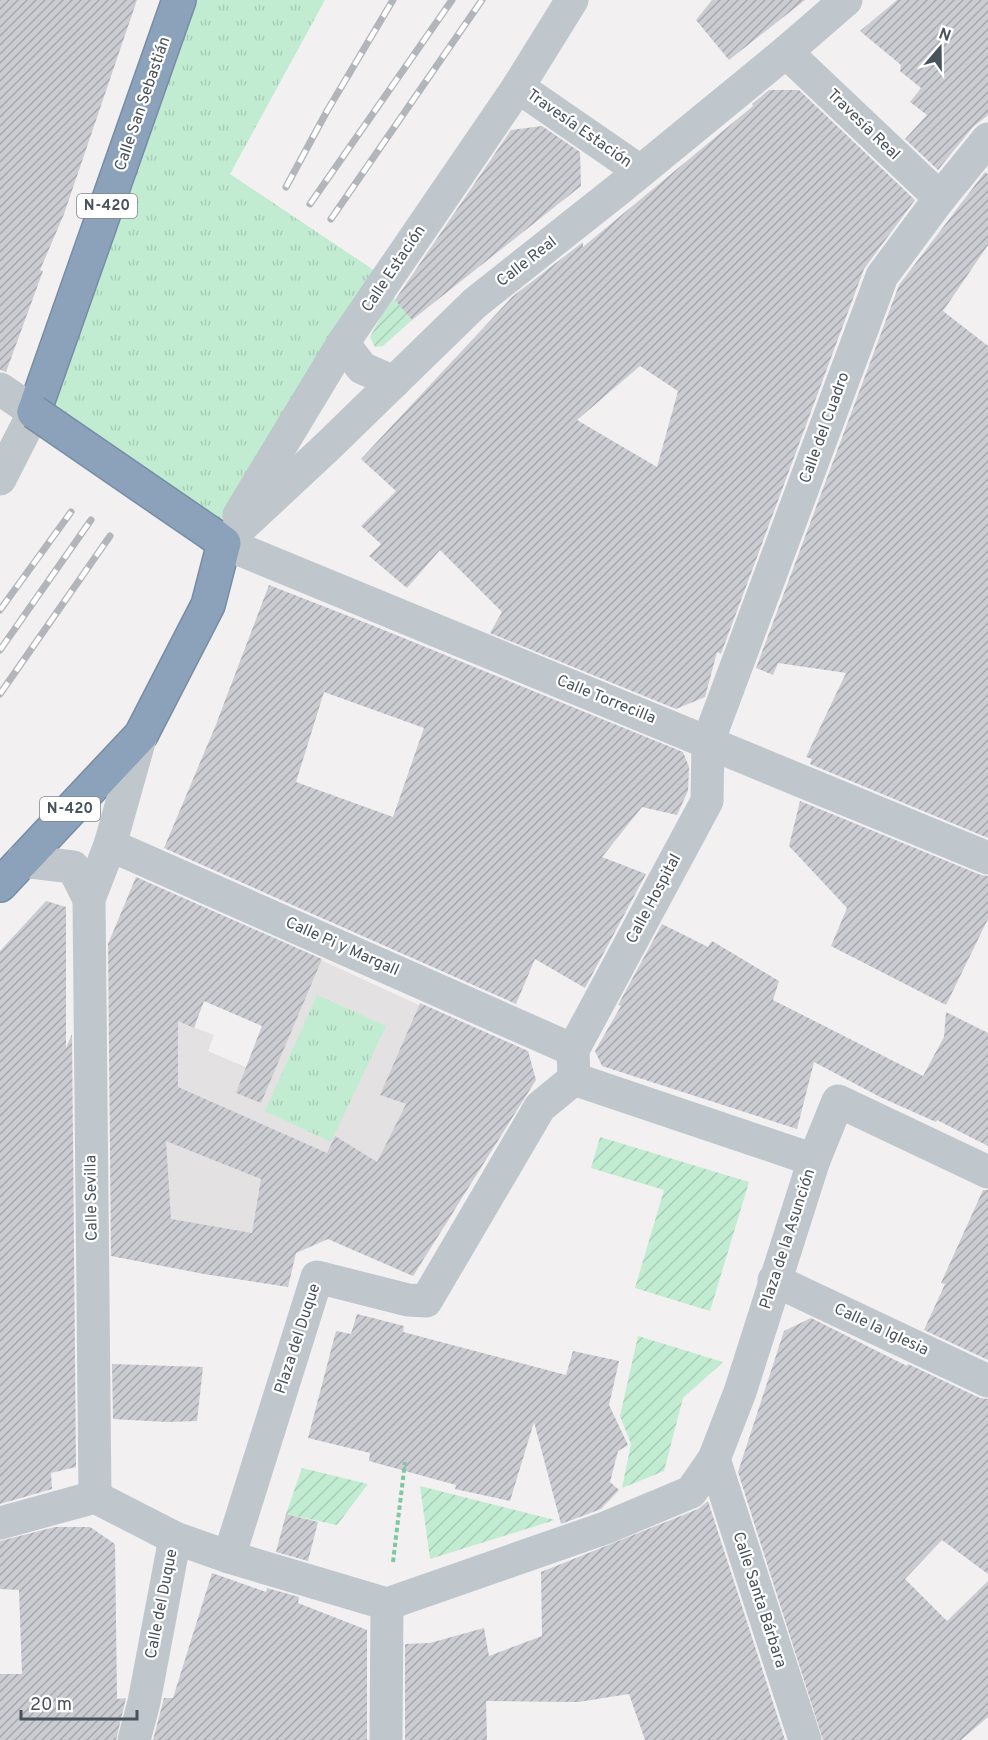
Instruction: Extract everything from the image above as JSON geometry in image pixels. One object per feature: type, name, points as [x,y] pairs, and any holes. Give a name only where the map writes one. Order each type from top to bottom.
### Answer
[{"type":"highway","name":"Calle San Sebastián","points":[[34,412],[179,0]]},
{"type":"highway","points":[[34,412],[218,539]]},
{"type":"highway","name":"N-420","points":[[0,885],[141,735],[208,605],[218,539]]},
{"type":"street","name":"Calle Estación","points":[[218,539],[343,343],[518,87],[572,0]]},
{"type":"street","name":"Calle Real","points":[[218,539],[394,382],[475,303],[786,52],[846,0]]},
{"type":"street","name":"Travesía Real","points":[[786,52],[940,198]]},
{"type":"street","name":"Travesía Estación","points":[[518,87],[640,171]]},
{"type":"street","name":"Calle del Cuadro","points":[[708,742],[882,276],[940,198],[988,139]]},
{"type":"street","points":[[343,343],[362,368],[394,382]]},
{"type":"street","points":[[0,389],[34,412],[0,479]]},
{"type":"street","name":"Calle Torrecilla","points":[[218,539],[988,858]]},
{"type":"street","name":"Calle Sevilla","points":[[95,1497],[89,899],[111,845],[141,735]]},
{"type":"street","name":"Calle Hospital","points":[[574,1065],[707,801],[708,742]]},
{"type":"street","name":"Calle Pi y Margall","points":[[111,845],[574,1065]]},
{"type":"street","name":"Calle Sevilla","points":[[22,861],[73,867],[89,899]]},
{"type":"street","name":"Plaza de la Asunción","points":[[387,1604],[605,1528],[691,1492],[714,1460],[740,1392],[814,1160],[574,1065]]},
{"type":"street","name":"Plaza del Duque","points":[[229,1557],[317,1277],[408,1300],[426,1301],[540,1107],[574,1065]]},
{"type":"street","points":[[814,1160],[838,1101],[988,1172]]},
{"type":"street","name":"Calle la Iglesia","points":[[774,1280],[988,1381]]},
{"type":"street","name":"Calle Santa Bárbara","points":[[714,1460],[805,1740]]},
{"type":"street","points":[[0,1523],[95,1497],[175,1538],[229,1557],[387,1604],[386,1740]]},
{"type":"street","name":"Calle del Duque","points":[[134,1740],[144,1702],[175,1538]]},
{"type":"path","points":[[387,1604],[405,1462]]},
{"type":"shaded area","points":[[321,960],[419,1005],[380,1095],[406,1104],[377,1162],[455,1210],[413,1276],[324,1237],[160,1265],[143,1008],[214,1035],[208,1051],[250,1069],[254,1061],[275,1070]]},
{"type":"green space","points":[[179,0],[325,0],[230,174],[387,279],[224,543],[34,412]]},
{"type":"green space","points":[[392,296],[412,320],[383,346],[375,347],[370,337]]},
{"type":"green space","points":[[317,995],[386,1026],[331,1142],[265,1111]]},
{"type":"green space","points":[[600,1137],[749,1182],[710,1311],[635,1288],[664,1190],[591,1168]]},
{"type":"green space","points":[[638,1336],[723,1362],[683,1398],[664,1471],[622,1488],[631,1444],[620,1416]]},
{"type":"green space","points":[[302,1468],[368,1484],[337,1525],[286,1514]]},
{"type":"green space","points":[[420,1486],[555,1520],[430,1559]]},
{"type":"building","points":[[0,0],[137,0],[64,214],[40,270],[43,271],[6,372],[0,370]]},
{"type":"building","points":[[712,0],[805,0],[729,60],[696,20]]},
{"type":"building","points":[[897,0],[988,0],[988,115],[973,127],[938,170],[905,139],[927,115],[910,102],[921,88],[900,71],[901,65],[860,31]]},
{"type":"building","points":[[769,90],[799,90],[915,200],[864,269],[721,654],[717,652],[705,697],[676,709],[490,633],[502,612],[440,550],[407,588],[369,556],[381,544],[361,526],[396,491],[361,459],[512,297],[583,242],[583,247],[753,106],[752,104]],"holes":[[[640,366],[678,391],[657,467],[577,420]]]},
{"type":"building","points":[[542,126],[580,152],[581,186],[412,320],[395,300],[511,130]]},
{"type":"building","points":[[985,172],[988,174],[988,245],[943,311],[988,346],[988,838],[810,764],[812,759],[806,757],[846,673],[778,663],[773,675],[756,668],[899,285]]},
{"type":"building","points":[[269,585],[683,752],[689,767],[688,791],[677,815],[642,807],[602,857],[646,874],[585,988],[535,959],[516,1004],[164,848],[215,727]],"holes":[[[324,692],[424,728],[393,817],[296,782]]]},
{"type":"building","points":[[800,801],[988,876],[988,919],[946,1005],[831,946],[847,908],[789,846]]},
{"type":"building","points":[[136,877],[322,959],[261,1103],[236,1093],[262,1026],[204,1001],[194,1028],[178,1021],[178,1087],[327,1153],[335,1136],[377,1162],[406,1104],[380,1095],[420,1003],[528,1051],[536,1080],[413,1276],[328,1239],[296,1253],[288,1287],[111,1256],[108,944]],"holes":[[[166,1141],[261,1179],[252,1233],[171,1219]]]},
{"type":"building","points":[[46,901],[66,907],[66,1048],[72,1034],[76,1467],[51,1473],[52,1489],[0,1504],[0,951]]},
{"type":"building","points":[[662,924],[708,947],[712,941],[779,981],[773,1000],[923,1076],[944,1037],[946,1012],[988,1033],[988,1146],[937,1120],[936,1122],[880,1097],[814,1062],[797,1129],[602,1066],[595,1051],[621,1006],[618,1005]]},
{"type":"building","points":[[983,1190],[988,1190],[988,1360],[924,1330],[945,1284],[941,1283]]},
{"type":"building","points":[[357,1314],[404,1326],[403,1332],[566,1375],[573,1351],[619,1361],[609,1405],[628,1445],[618,1451],[610,1482],[619,1490],[601,1509],[561,1524],[534,1422],[510,1501],[455,1489],[456,1485],[369,1461],[370,1453],[308,1438],[336,1331],[351,1334]]},
{"type":"building","points":[[811,1318],[907,1366],[908,1364],[980,1398],[988,1399],[988,1574],[942,1540],[905,1579],[947,1621],[988,1581],[988,1717],[961,1740],[823,1740],[738,1472],[784,1331]]},
{"type":"building","points":[[112,1364],[203,1367],[197,1421],[113,1419]]},
{"type":"building","points":[[708,1501],[785,1740],[645,1740],[629,1694],[578,1702],[486,1701],[487,1740],[405,1740],[405,1644],[430,1643],[484,1628],[489,1656],[542,1636],[541,1572],[698,1509]]},
{"type":"building","points":[[286,1514],[318,1522],[308,1561],[276,1552]]},
{"type":"building","points":[[55,1527],[90,1527],[115,1544],[117,1699],[126,1698],[116,1740],[0,1740],[0,1674],[22,1674],[19,1590],[0,1589],[0,1541]]},
{"type":"building","points":[[212,1573],[266,1592],[267,1588],[299,1597],[298,1603],[367,1630],[367,1740],[153,1740],[164,1698],[173,1698]]},
{"type":"railway","points":[[286,187],[327,111],[393,0]]},
{"type":"railway","points":[[310,204],[452,0]]},
{"type":"railway","points":[[331,219],[482,0]]},
{"type":"railway","points":[[0,610],[71,512]]},
{"type":"railway","points":[[0,650],[91,520]]},
{"type":"railway","points":[[0,694],[110,536]]}]
